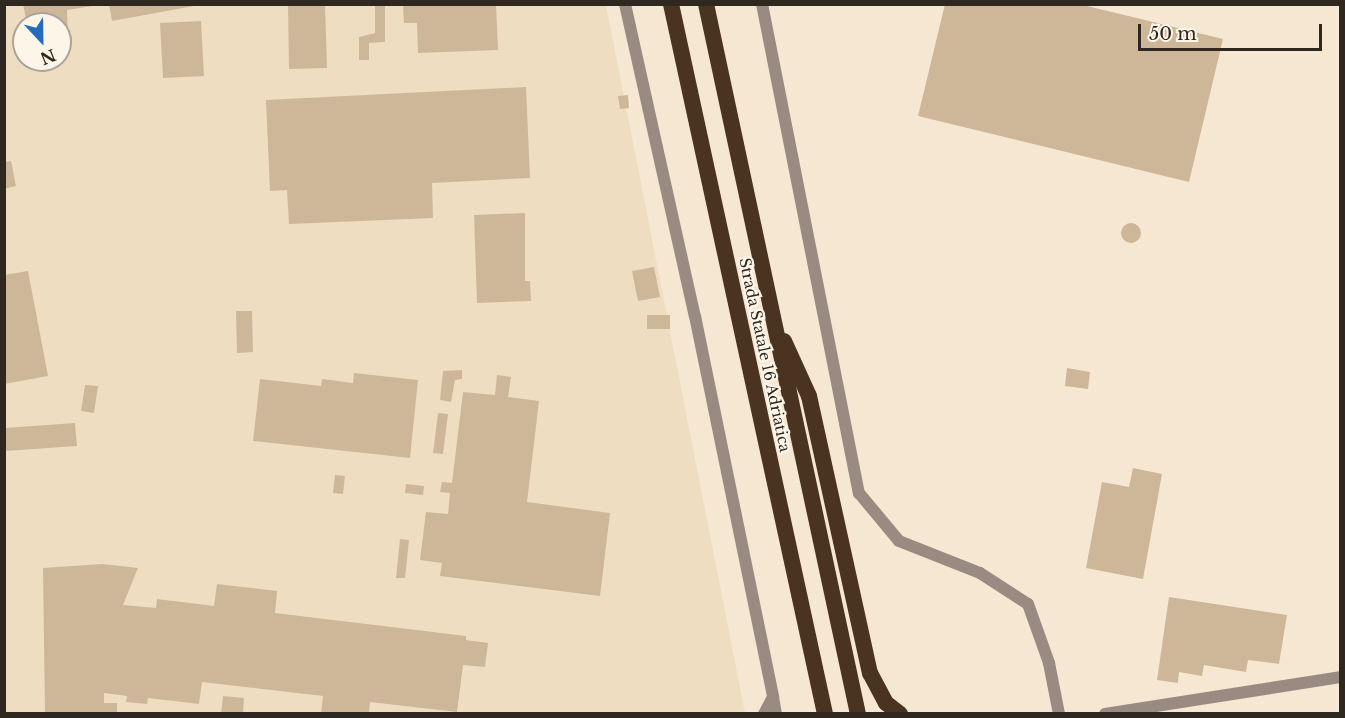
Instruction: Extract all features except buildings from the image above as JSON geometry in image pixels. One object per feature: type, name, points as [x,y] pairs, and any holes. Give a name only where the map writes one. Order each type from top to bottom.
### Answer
[{"type":"highway","name":"Strada Statale 16 Adriatica","points":[[671,4],[825,714]]},
{"type":"highway","name":"Strada Statale 16 Adriatica","points":[[706,4],[858,714]]},
{"type":"highway","points":[[770,308],[809,396],[870,674],[886,703],[900,714]]},
{"type":"street","points":[[625,4],[695,316],[776,714]]},
{"type":"street","points":[[762,4],[859,493],[899,541],[980,573],[1028,604],[1049,663],[1059,714]]},
{"type":"street","points":[[1105,714],[1341,677]]},
{"type":"street","points":[[764,714],[773,697]]},
{"type":"shaded area","points":[[4,5],[606,5],[745,713],[5,713]]}]
